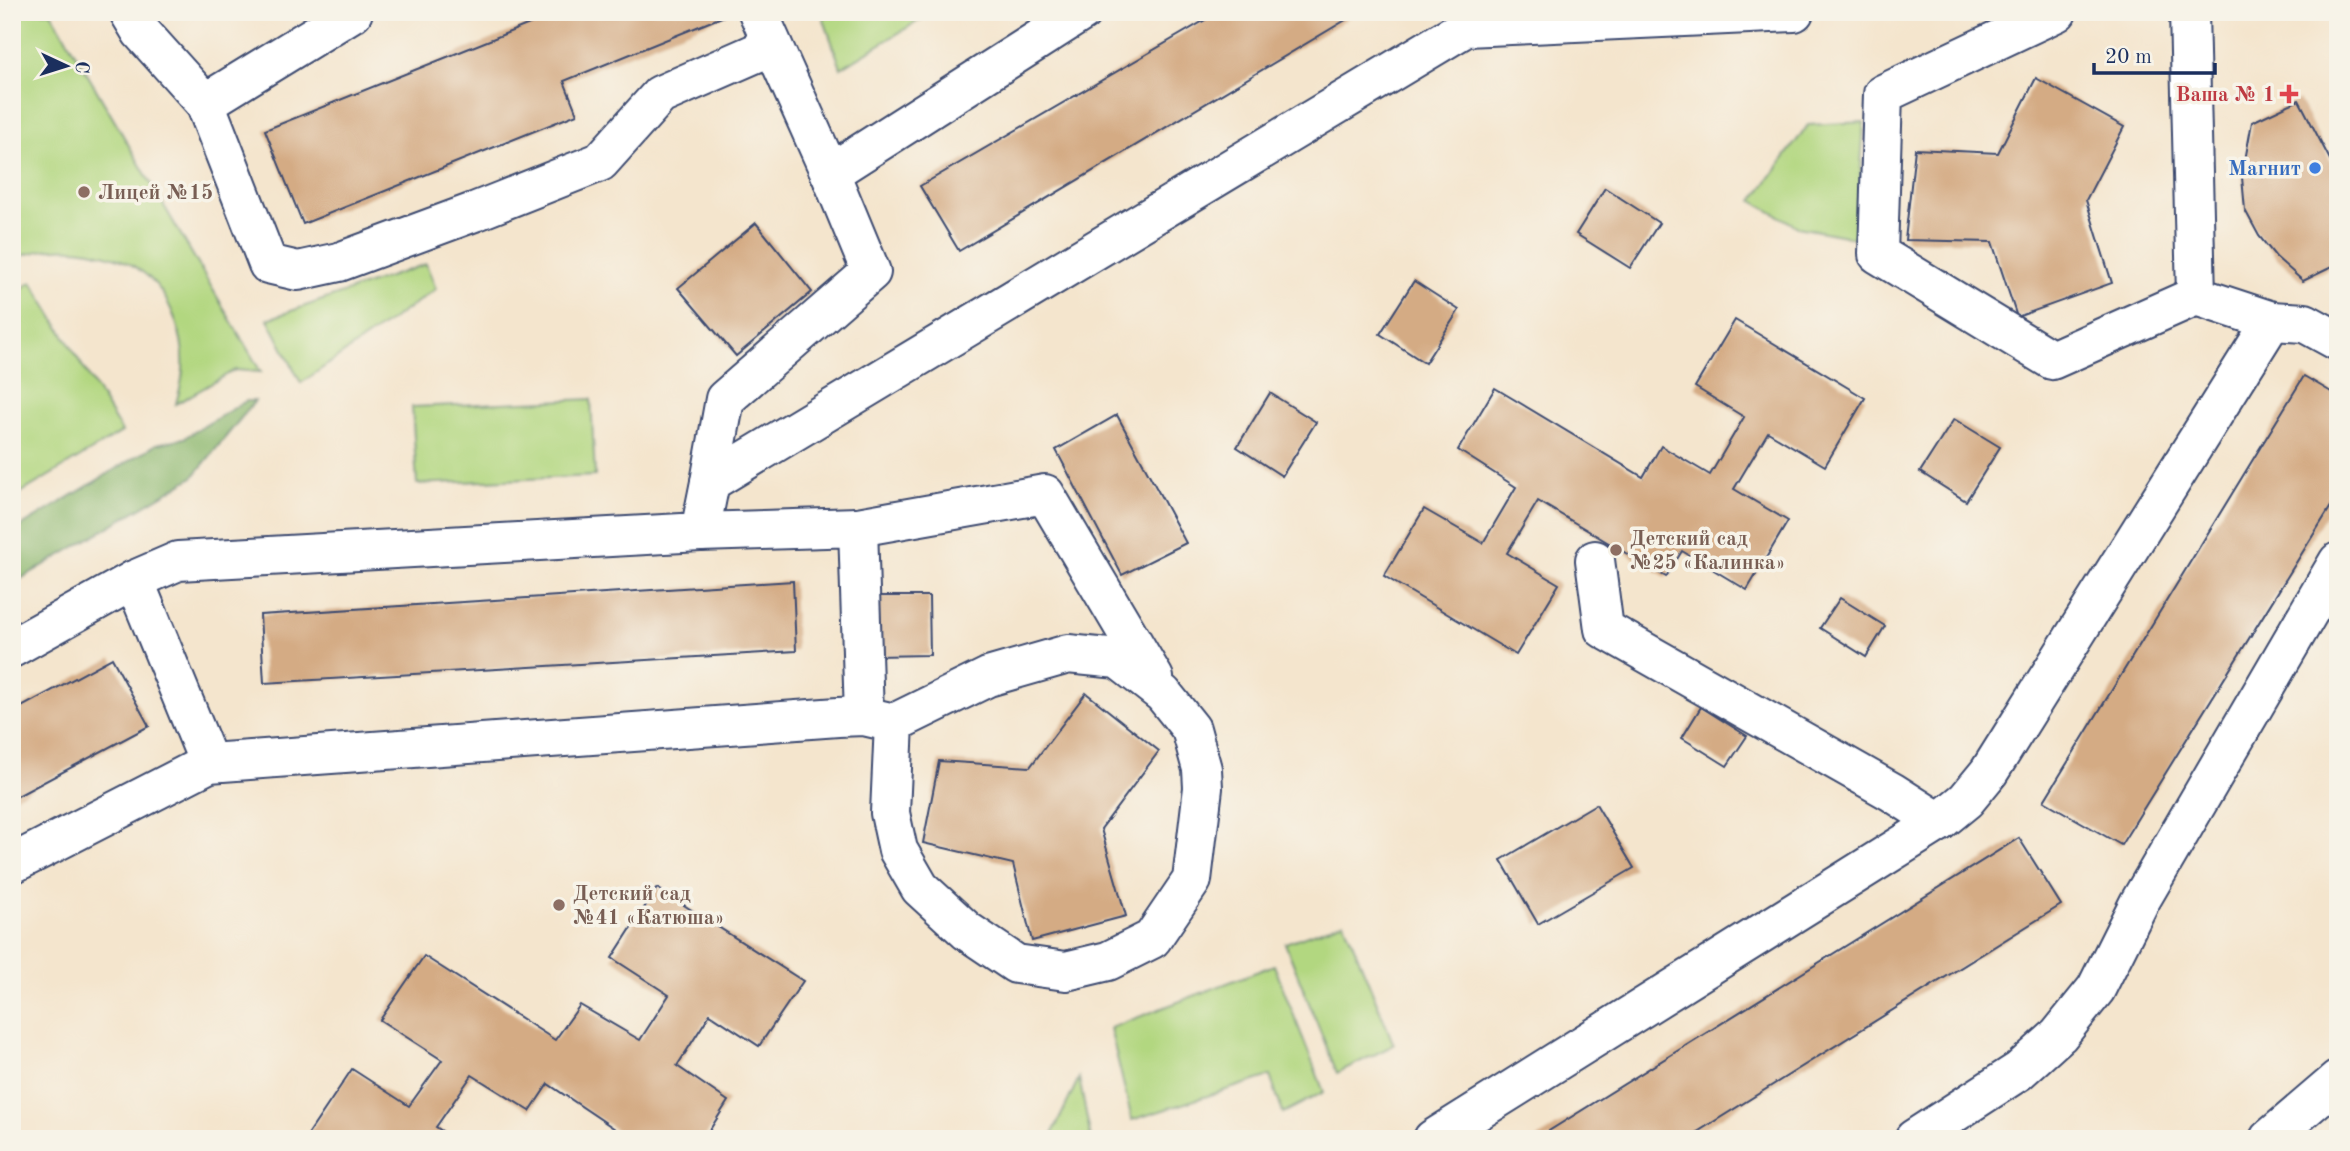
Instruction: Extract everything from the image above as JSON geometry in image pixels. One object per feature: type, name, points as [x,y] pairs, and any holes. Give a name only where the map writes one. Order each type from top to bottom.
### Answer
[{"type":"main road","points":[[129,12],[141,32],[205,103],[268,264],[298,271],[339,262],[600,162],[660,95],[765,29],[871,272],[725,399],[701,532]]},
{"type":"main road","points":[[205,103],[353,12]]},
{"type":"main road","points":[[830,173],[1082,12]]},
{"type":"main road","points":[[710,482],[1464,20],[1794,12]]},
{"type":"main road","points":[[2057,12],[1883,94],[1878,254],[2052,360],[2196,296],[2272,321],[2305,323],[2338,341]]},
{"type":"main road","points":[[2189,12],[2196,296]]},
{"type":"main road","points":[[1433,1139],[1939,821],[1966,800],[1989,772],[2272,321]]},
{"type":"main road","points":[[12,648],[134,580],[178,561],[701,532],[858,527],[1045,494],[1163,694],[1192,729],[1202,769],[1203,788],[1192,880],[1152,939],[1108,961],[1066,971],[1016,964],[967,931],[920,888],[898,850],[890,813],[858,527]]},
{"type":"main road","points":[[1595,560],[1604,629],[1939,821]]},
{"type":"main road","points":[[1914,1139],[2019,1072],[2059,1035],[2096,989],[2139,903],[2338,562]]},
{"type":"main road","points":[[134,580],[209,762]]},
{"type":"main road","points":[[12,864],[209,762],[879,719],[988,677],[1068,654],[1118,659],[1163,694]]},
{"type":"main road","points":[[2269,1139],[2338,1080]]},
{"type":"green space","points":[[12,12],[51,12],[261,372],[235,370],[176,404],[183,364],[180,334],[169,305],[152,280],[124,261],[81,249],[41,251],[12,260]]},
{"type":"green space","points":[[835,12],[933,12],[841,68],[823,17]]},
{"type":"green space","points":[[1864,122],[1856,238],[1798,227],[1753,201],[1808,125]]},
{"type":"green space","points":[[426,264],[436,289],[301,383],[268,319]]},
{"type":"green space","points":[[32,282],[122,432],[12,498],[12,294]]},
{"type":"green space","points":[[591,399],[595,476],[417,484],[412,407]]},
{"type":"green space","points":[[246,401],[255,401],[193,477],[12,584],[12,532],[157,444],[184,438]]},
{"type":"green space","points":[[1344,922],[1394,1045],[1337,1073],[1285,943]]},
{"type":"green space","points":[[1274,965],[1324,1092],[1283,1113],[1270,1076],[1132,1120],[1110,1028]]},
{"type":"green space","points":[[1079,1078],[1091,1139],[1050,1139]]},
{"type":"building","points":[[551,12],[734,12],[564,81],[577,114],[303,224],[265,130],[552,15]]},
{"type":"building","points":[[1219,12],[1359,12],[959,251],[920,186]]},
{"type":"building","points":[[2036,78],[2124,127],[2086,200],[2112,283],[2017,317],[1992,242],[1905,240],[1915,149],[1998,153]]},
{"type":"building","points":[[2299,100],[2338,175],[2338,264],[2303,281],[2276,257],[2259,236],[2245,210],[2242,177],[2252,122]]},
{"type":"building","points":[[1605,188],[1659,223],[1630,268],[1576,234]]},
{"type":"building","points":[[756,223],[812,292],[736,356],[678,288]]},
{"type":"building","points":[[1414,281],[1459,310],[1425,363],[1380,334]]},
{"type":"building","points":[[1735,320],[1865,398],[1825,466],[1768,432],[1734,489],[1788,521],[1747,590],[1682,551],[1666,577],[1538,501],[1507,553],[1559,584],[1516,655],[1384,576],[1424,509],[1483,543],[1516,487],[1458,450],[1495,388],[1643,477],[1661,446],[1710,475],[1744,417],[1695,387]]},
{"type":"building","points":[[2304,376],[2338,396],[2338,495],[2121,845],[2044,801]]},
{"type":"building","points":[[1270,393],[1316,422],[1282,476],[1237,447]]},
{"type":"building","points":[[1117,415],[1186,543],[1122,575],[1056,450]]},
{"type":"building","points":[[1954,419],[2000,447],[1966,501],[1920,472]]},
{"type":"building","points":[[793,581],[796,651],[264,683],[260,615]]},
{"type":"building","points":[[873,596],[929,596],[930,655],[874,656]]},
{"type":"building","points":[[1840,598],[1885,626],[1866,657],[1820,628]]},
{"type":"building","points":[[112,658],[149,726],[12,799],[12,712]]},
{"type":"building","points":[[1086,693],[1159,751],[1101,829],[1126,916],[1032,941],[1013,864],[923,843],[939,761],[1030,767]]},
{"type":"building","points":[[1701,707],[1747,736],[1727,766],[1682,738]]},
{"type":"building","points":[[1596,804],[1634,868],[1538,924],[1501,860]]},
{"type":"building","points":[[2019,838],[2061,905],[1686,1139],[1536,1139]]},
{"type":"building","points":[[657,888],[803,981],[759,1046],[710,1014],[677,1066],[728,1101],[704,1139],[630,1139],[548,1084],[530,1111],[472,1075],[436,1127],[454,1139],[305,1139],[352,1069],[409,1106],[442,1060],[380,1020],[424,956],[555,1040],[580,1005],[640,1040],[669,995],[612,958]]},
{"type":"place","name":"Ваша № 1","points":[[2289,94]]},
{"type":"place","name":"Магнит","points":[[2315,168]]},
{"type":"place","name":"Лицей №15","points":[[84,192]]},
{"type":"place","name":"Детский сад №25 «Калинка»","points":[[1616,550]]},
{"type":"place","name":"Детский сад №41 «Катюша»","points":[[559,905]]}]
